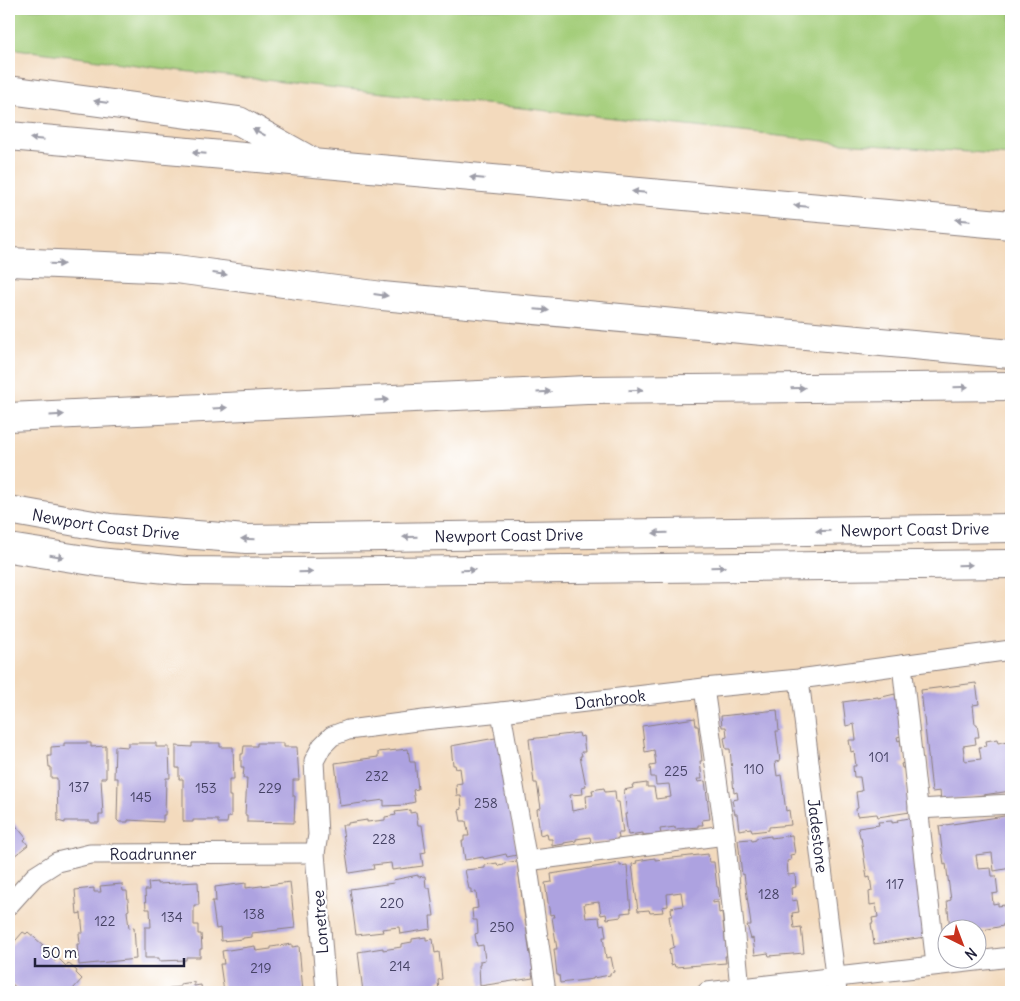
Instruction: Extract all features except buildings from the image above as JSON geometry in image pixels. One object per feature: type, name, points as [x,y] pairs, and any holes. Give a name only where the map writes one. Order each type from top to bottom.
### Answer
[{"type":"main road","points":[[9,90],[240,121],[317,164]]},
{"type":"main road","points":[[9,136],[1011,225]]},
{"type":"main road","points":[[9,262],[176,269],[382,296],[1011,354]]},
{"type":"main road","points":[[9,418],[587,390],[1011,386]]},
{"type":"main road","name":"Newport Coast Drive","points":[[9,510],[110,528],[246,539],[1011,528]]},
{"type":"main road","points":[[9,548],[98,562],[186,571],[293,572],[1011,564]]},
{"type":"street","name":"Danbrook","points":[[315,853],[318,835],[314,761],[322,746],[332,736],[348,730],[704,688],[799,679],[1011,650]]},
{"type":"street","points":[[902,665],[936,966]]},
{"type":"street","name":"Jadestone","points":[[799,679],[836,984]]},
{"type":"street","points":[[704,688],[726,835],[740,988]]},
{"type":"street","points":[[502,712],[527,861],[546,992]]},
{"type":"street","points":[[918,809],[1011,804]]},
{"type":"street","points":[[527,861],[726,835]]},
{"type":"street","name":"Roadrunner","points":[[9,905],[35,876],[57,862],[90,854],[315,853]]},
{"type":"street","name":"Lonetree","points":[[315,853],[326,992]]},
{"type":"street","points":[[708,992],[740,988],[836,984],[936,966],[1011,957]]},
{"type":"green space","points":[[9,9],[1011,9],[1011,155],[843,143],[182,71],[9,48]]}]
